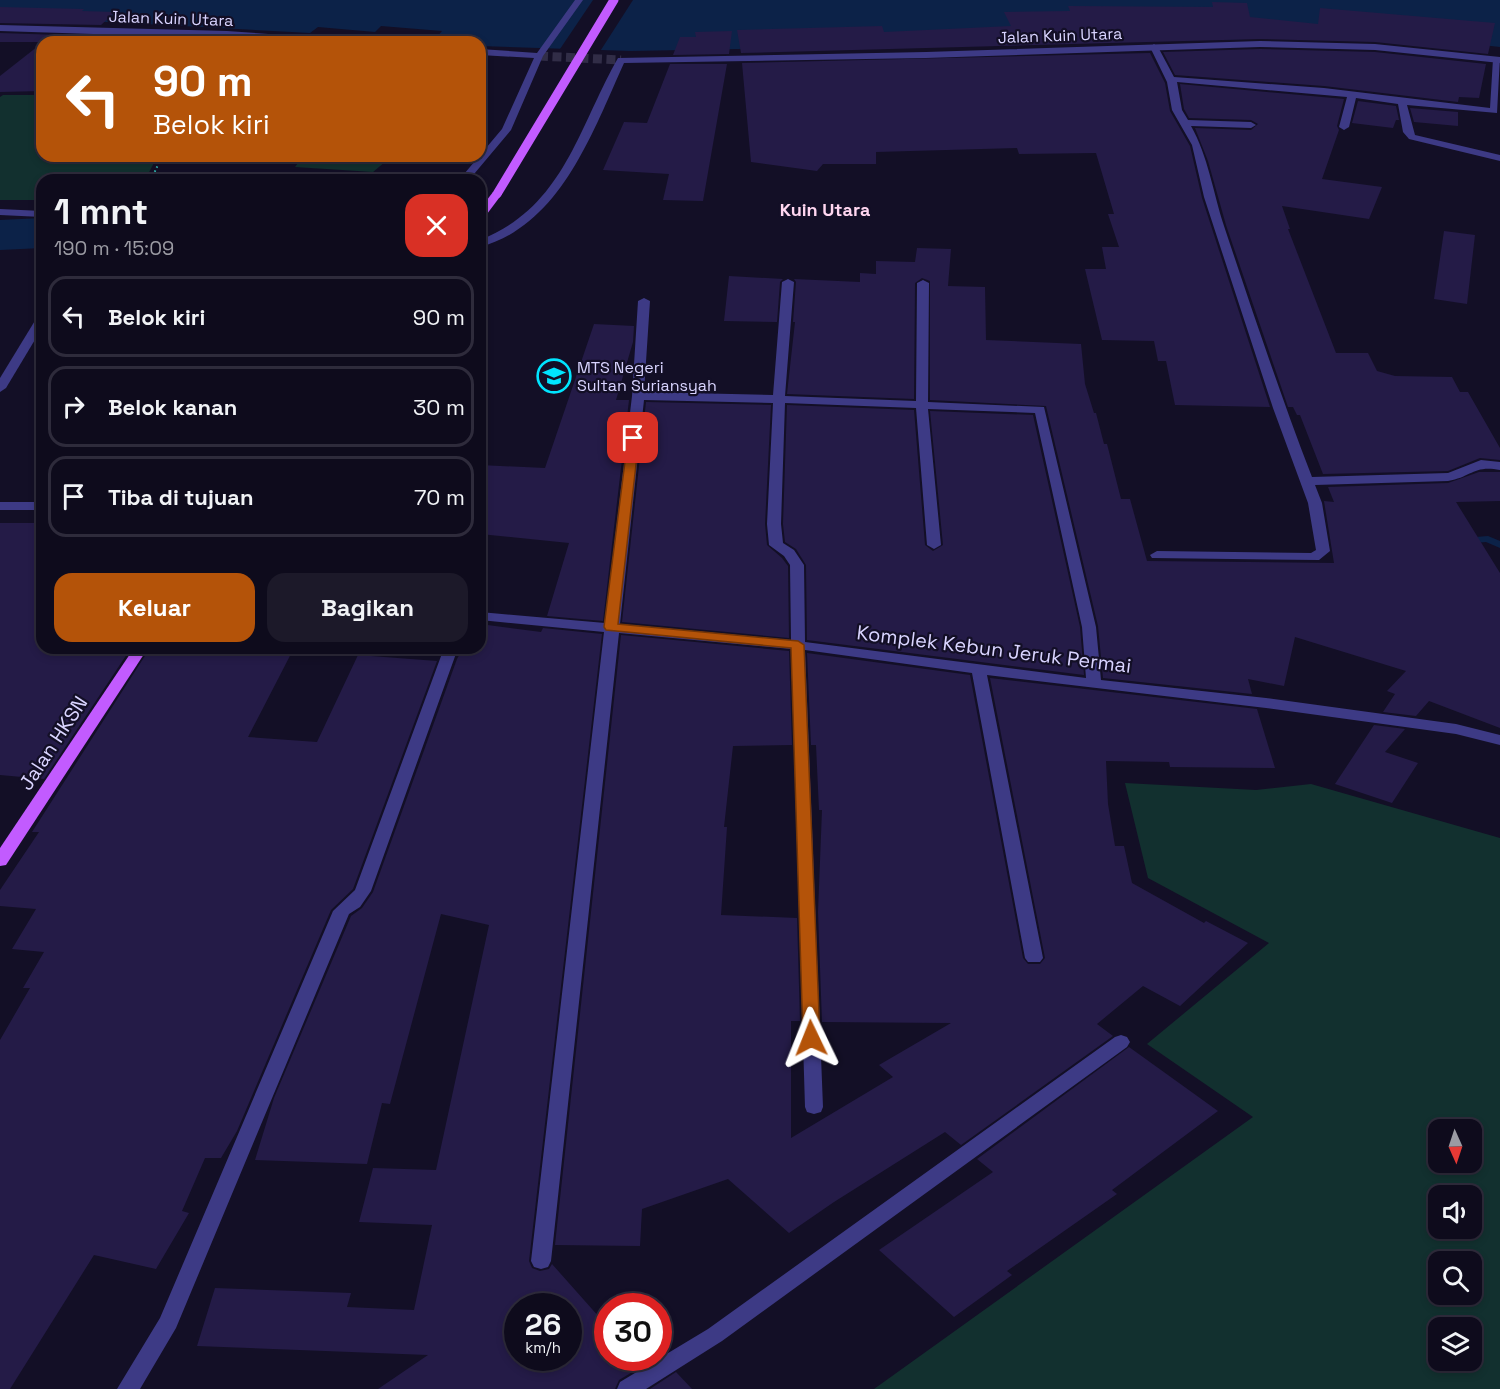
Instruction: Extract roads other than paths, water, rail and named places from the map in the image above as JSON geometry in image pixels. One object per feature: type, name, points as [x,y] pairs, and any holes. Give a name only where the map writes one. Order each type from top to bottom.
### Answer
[{"type":"main road","points":[[486,208],[497,194],[614,0]]},
{"type":"main road","name":"Jalan HKSN","points":[[0,861],[137,654]]},
{"type":"street","points":[[486,154],[506,130],[540,54],[579,0]]},
{"type":"street","name":"Jalan Kuin Utara","points":[[0,28],[255,36]]},
{"type":"street","name":"Jalan Kuin Utara","points":[[486,242],[505,234],[548,198],[580,148],[621,60],[926,56],[1154,46],[1345,45],[1499,60]]},
{"type":"street","points":[[1154,46],[1170,79],[1177,110],[1197,145],[1209,197],[1279,408],[1315,503],[1323,551],[1314,556],[1157,555]]},
{"type":"street","points":[[486,52],[540,54]]},
{"type":"street","points":[[1170,79],[1352,94],[1402,102],[1494,111],[1499,60]]},
{"type":"street","points":[[1344,127],[1352,94]]},
{"type":"street","points":[[1402,102],[1408,132],[1412,137],[1500,158]]},
{"type":"street","points":[[1185,123],[1251,125]]},
{"type":"street","points":[[469,174],[479,162]]},
{"type":"street","points":[[0,212],[36,214]]},
{"type":"street","points":[[788,282],[779,399],[774,524],[776,541],[789,553],[797,565],[814,1107]]},
{"type":"street","points":[[923,283],[922,406],[934,545]]},
{"type":"street","points":[[541,1261],[638,396],[644,301]]},
{"type":"street","points":[[0,388],[36,329]]},
{"type":"street","points":[[638,396],[779,399],[1040,410],[1089,627],[1094,683]]},
{"type":"street","points":[[1307,481],[1448,477],[1458,476],[1471,465],[1479,462],[1500,466]]},
{"type":"street","points":[[0,506],[36,506]]},
{"type":"street","name":"Komplek Kebun Jeruk Permai","points":[[486,617],[798,645],[979,670],[1266,703],[1456,729],[1500,740]]},
{"type":"street","points":[[128,1389],[169,1322],[342,912],[354,903],[363,891],[449,654]]},
{"type":"street","points":[[979,670],[1034,958]]},
{"type":"street","points":[[628,1389],[715,1335],[1120,1042]]},
{"type":"water","points":[[0,0],[1500,0],[1500,47],[1401,36],[631,51],[486,46],[486,36],[438,36],[442,31],[381,26],[375,32],[318,27],[310,33],[109,22],[0,21]]},
{"type":"waterway","points":[[0,235],[36,233]]},
{"type":"waterway","points":[[1464,541],[1488,539],[1500,545]]},
{"type":"tunnel","points":[[539,56],[621,60]]},
{"type":"place","name":"MTS Negeri Sultan Suriansyah","points":[[554,376]]},
{"type":"district","name":"Kuin Utara","points":[[825,210]]}]
